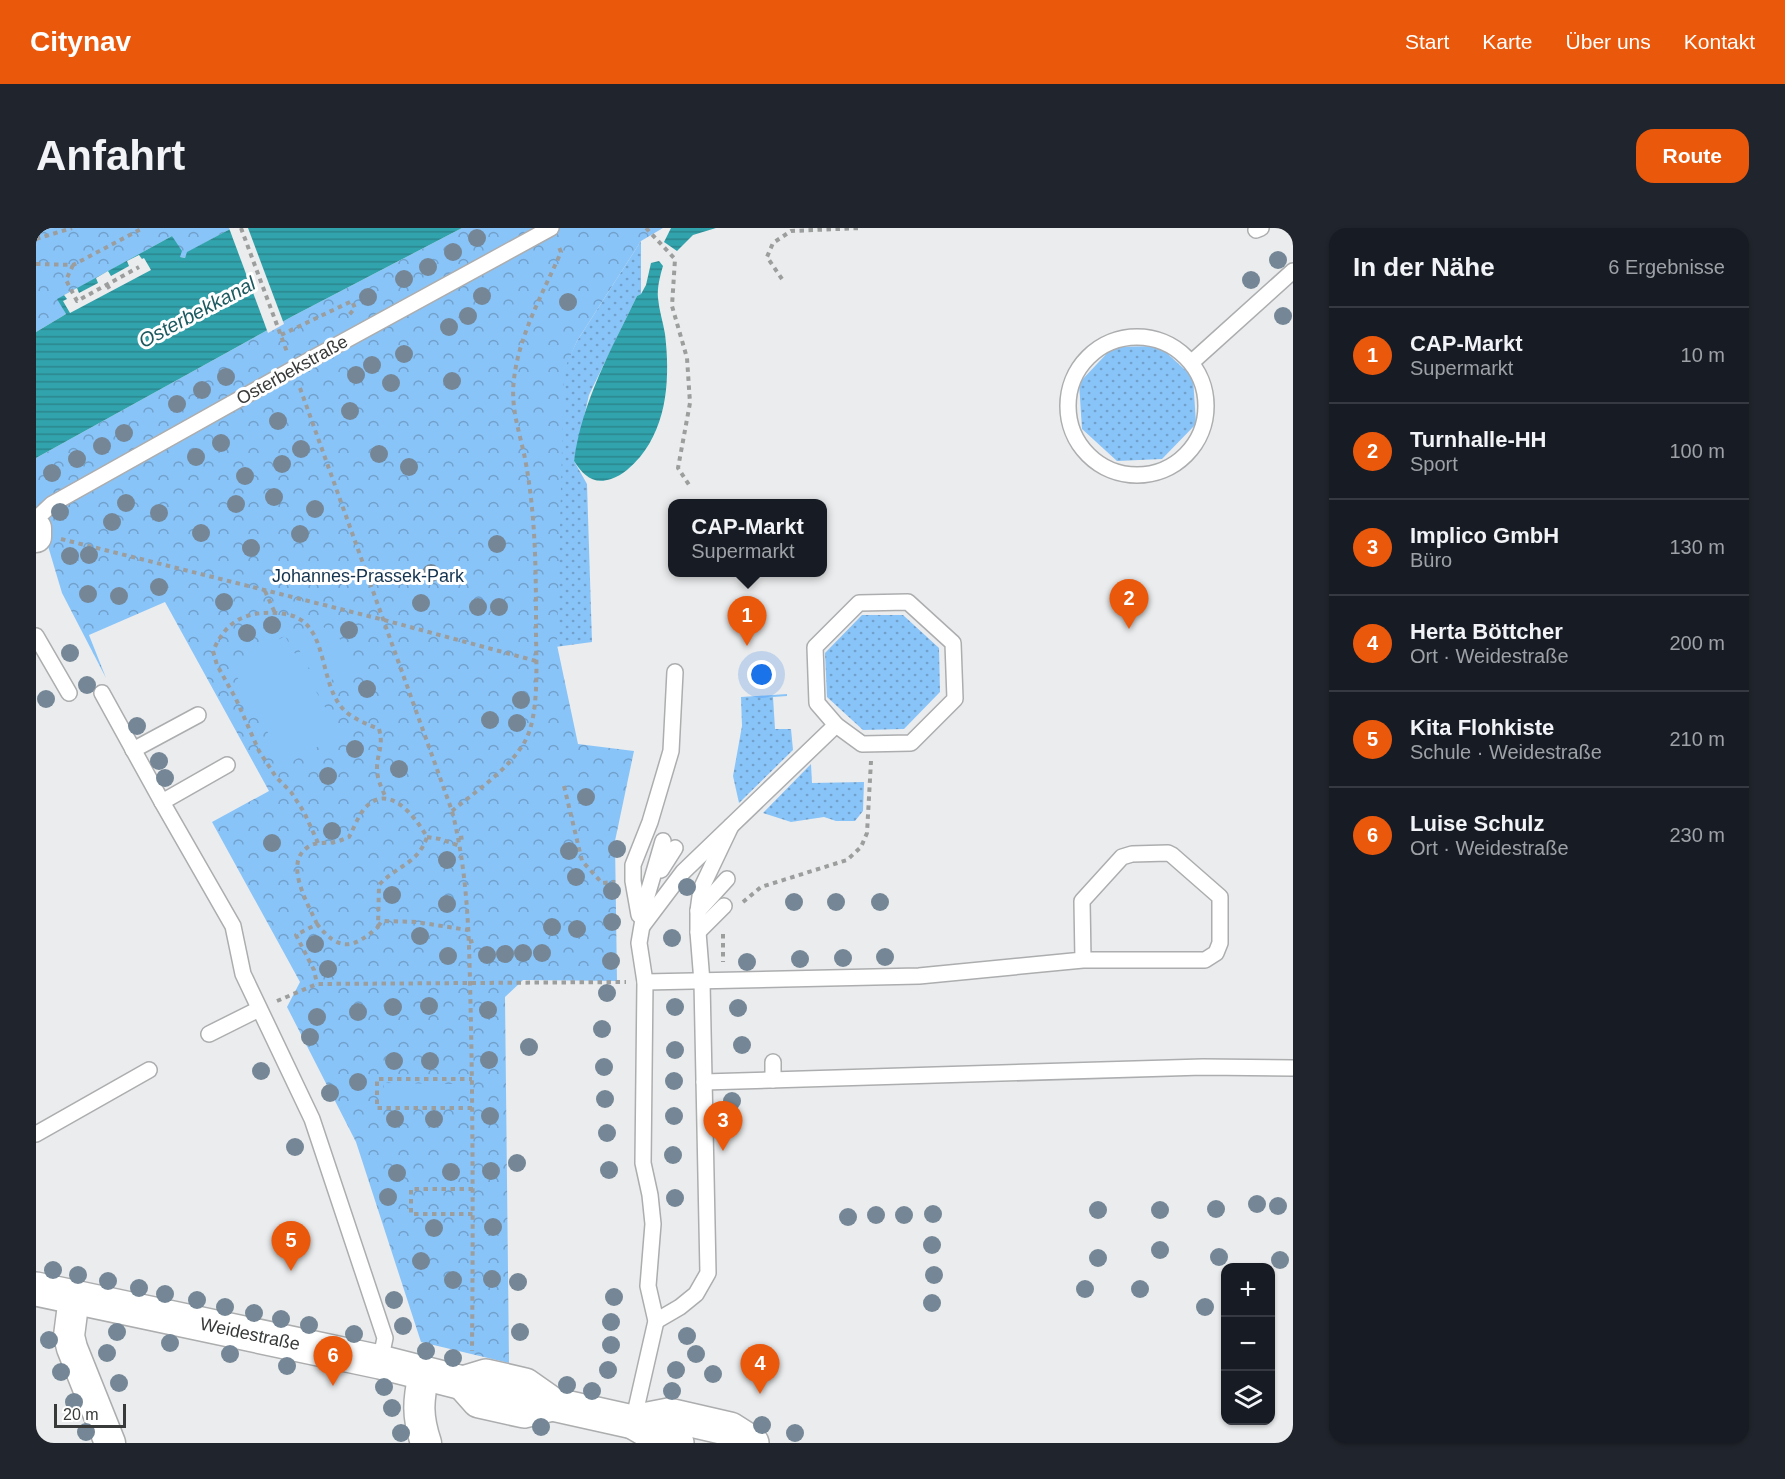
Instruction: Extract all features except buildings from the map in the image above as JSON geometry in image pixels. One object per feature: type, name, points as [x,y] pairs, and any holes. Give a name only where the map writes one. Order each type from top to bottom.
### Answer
[{"type":"street","name":"Weidestraße","points":[[36,1289],[424,1373],[467,1369],[486,1376],[525,1384],[552,1404],[633,1422],[664,1440],[677,1443]]},
{"type":"street","points":[[74,1297],[69,1336],[110,1443]]},
{"type":"street","points":[[424,1373],[418,1403],[419,1423],[426,1443]]},
{"type":"street","name":"Weidestraße","points":[[633,1422],[669,1415],[730,1429],[752,1443]]},
{"type":"lane","name":"Osterbekstraße","points":[[36,529],[52,504],[551,228]]},
{"type":"lane","points":[[1192,362],[1293,271]]},
{"type":"lane","points":[[1132,336],[1155,338],[1175,347],[1192,362],[1203,383],[1207,406],[1203,430],[1190,451],[1172,466],[1149,474],[1125,474],[1102,466],[1085,452],[1073,434],[1070,423],[1069,390],[1078,370],[1092,353],[1111,342],[1132,336]]},
{"type":"lane","points":[[908,602],[953,643],[955,699],[911,743],[862,744],[836,725],[817,703],[815,647],[859,603],[908,602]]},
{"type":"lane","points":[[36,636],[69,693]]},
{"type":"lane","points":[[642,927],[633,881],[633,865],[650,822],[671,751],[675,672]]},
{"type":"lane","points":[[102,693],[233,926],[243,974],[312,1119],[385,1338],[380,1362]]},
{"type":"lane","points":[[133,750],[198,715]]},
{"type":"lane","points":[[642,927],[683,872],[836,725]]},
{"type":"lane","points":[[162,802],[227,765]]},
{"type":"lane","points":[[656,1322],[696,1294],[708,1273],[702,982],[698,911],[701,890],[731,826]]},
{"type":"lane","points":[[633,1422],[656,1322],[648,1286],[653,1224],[644,1163],[645,982],[639,943],[647,896],[669,844]]},
{"type":"lane","points":[[645,982],[919,976],[1083,960],[1205,960],[1216,953],[1220,943],[1220,897],[1168,853],[1132,854],[1122,857],[1082,901],[1083,960]]},
{"type":"lane","points":[[698,911],[727,879]]},
{"type":"lane","points":[[698,932],[730,908]]},
{"type":"lane","points":[[209,1034],[259,1009]]},
{"type":"lane","points":[[773,1062],[773,1080]]},
{"type":"lane","points":[[704,1082],[1203,1067],[1293,1068]]},
{"type":"lane","points":[[36,1134],[149,1070]]},
{"type":"path","points":[[36,239],[72,228]]},
{"type":"path","points":[[36,264],[73,265],[143,228]]},
{"type":"path","points":[[241,228],[286,348],[295,343]]},
{"type":"path","points":[[452,812],[511,760],[525,742],[533,713],[536,661],[535,546],[526,463],[515,424],[513,380],[519,352],[534,311],[561,252],[551,228]]},
{"type":"path","points":[[646,228],[675,259],[672,306],[687,358],[690,402],[678,468],[691,488]]},
{"type":"path","points":[[782,279],[767,257],[773,243],[791,231],[861,228]]},
{"type":"path","points":[[73,265],[66,280],[77,302],[139,267]]},
{"type":"path","points":[[107,285],[111,291]]},
{"type":"path","points":[[281,334],[352,302],[355,308],[351,314],[342,318]]},
{"type":"path","points":[[293,369],[452,812],[459,838],[469,942],[472,1079],[473,1214],[467,1369]]},
{"type":"path","points":[[36,529],[536,661]]},
{"type":"path","points":[[265,590],[275,613]]},
{"type":"path","points":[[318,843],[304,812],[259,751],[236,699],[217,665],[213,651],[218,639],[229,626],[243,616],[275,613],[299,618],[309,626],[336,698],[349,714],[379,729],[382,741],[377,769],[379,783],[386,798]]},
{"type":"path","points":[[730,908],[761,887],[847,860],[861,848],[867,833],[872,744]]},
{"type":"path","points":[[564,786],[582,861],[602,883]]},
{"type":"path","points":[[460,846],[427,837],[411,813],[397,802],[386,798],[365,807],[349,837],[308,847],[300,855],[296,868],[297,880],[317,924],[326,936],[339,944],[351,946],[364,940],[382,921],[416,922],[468,930]]},
{"type":"path","points":[[378,927],[379,885],[392,873],[413,861],[421,852],[427,837]]},
{"type":"path","points":[[459,838],[467,837]]},
{"type":"path","points":[[317,924],[296,935],[314,970],[317,984]]},
{"type":"path","points":[[724,981],[722,937],[726,926]]},
{"type":"path","points":[[469,942],[477,940]]},
{"type":"path","points":[[259,1009],[317,984],[645,982]]},
{"type":"path","points":[[472,1079],[377,1079],[377,1108],[472,1108]]},
{"type":"path","points":[[473,1189],[411,1189],[411,1214],[473,1214]]},
{"type":"green space","points":[[36,228],[232,228],[188,252],[185,258],[180,257],[172,236],[58,299],[66,314],[36,332]]},
{"type":"green space","name":"Johannes-Prassek-Park","points":[[462,228],[663,228],[641,241],[577,341],[564,370],[557,645],[578,744],[634,751],[615,841],[617,981],[523,980],[505,997],[509,1363],[421,1342],[356,1142],[287,1007],[300,982],[212,822],[269,791],[165,602],[89,635],[106,678],[62,593],[45,536],[36,520],[36,458],[293,316]]},
{"type":"green space","points":[[641,241],[641,294],[637,296],[589,395],[574,461],[587,484],[592,642],[548,648],[529,441],[577,341]]},
{"type":"green space","points":[[1159,346],[1193,377],[1196,424],[1162,459],[1117,461],[1082,429],[1079,383],[1113,347]]},
{"type":"green space","points":[[862,615],[903,615],[939,648],[940,692],[904,729],[863,730],[827,697],[825,653]]},
{"type":"green space","points":[[319,624],[348,647],[356,668],[319,686],[292,637]]},
{"type":"green space","points":[[285,636],[340,734],[286,765],[231,666]]},
{"type":"green space","points":[[787,694],[787,696],[773,697],[775,729],[791,729],[793,750],[739,803],[733,776],[742,726],[741,697]]},
{"type":"green space","points":[[811,764],[812,783],[864,782],[863,811],[855,821],[836,821],[824,817],[791,822],[763,813]]},
{"type":"green space","points":[[384,1083],[455,1084],[455,1103],[384,1102]]},
{"type":"water","name":"Osterbekkanal","points":[[232,228],[462,228],[293,316],[36,458],[36,332],[66,314],[57,299],[172,236],[182,251],[180,257],[185,258],[187,252]]},
{"type":"water","points":[[671,228],[716,228],[693,235],[677,251],[664,242]]},
{"type":"water","points":[[659,261],[663,266],[658,286],[658,298],[665,334],[667,366],[662,414],[649,444],[634,464],[623,473],[605,481],[594,480],[581,471],[574,461],[584,418],[608,356],[637,296],[641,294],[646,285],[651,263]]},
{"type":"pier","points":[[229,228],[248,228],[284,324],[268,333]]},
{"type":"pier","points":[[139,255],[142,259],[144,258],[151,270],[70,313],[63,301],[67,299],[64,295],[77,288],[79,293],[98,283],[96,278],[108,271],[111,276],[129,266],[127,261]]},
{"type":"place","name":"Turnhalle-HH","points":[[1129,629]]},
{"type":"place","name":"CAP-Markt","points":[[747,646]]},
{"type":"place","name":"Implico GmbH","points":[[723,1151]]},
{"type":"place","name":"Kita Flohkiste","points":[[291,1271]]},
{"type":"place","name":"Luise Schulz","points":[[333,1386]]},
{"type":"place","name":"Herta Böttcher","points":[[760,1394]]}]
